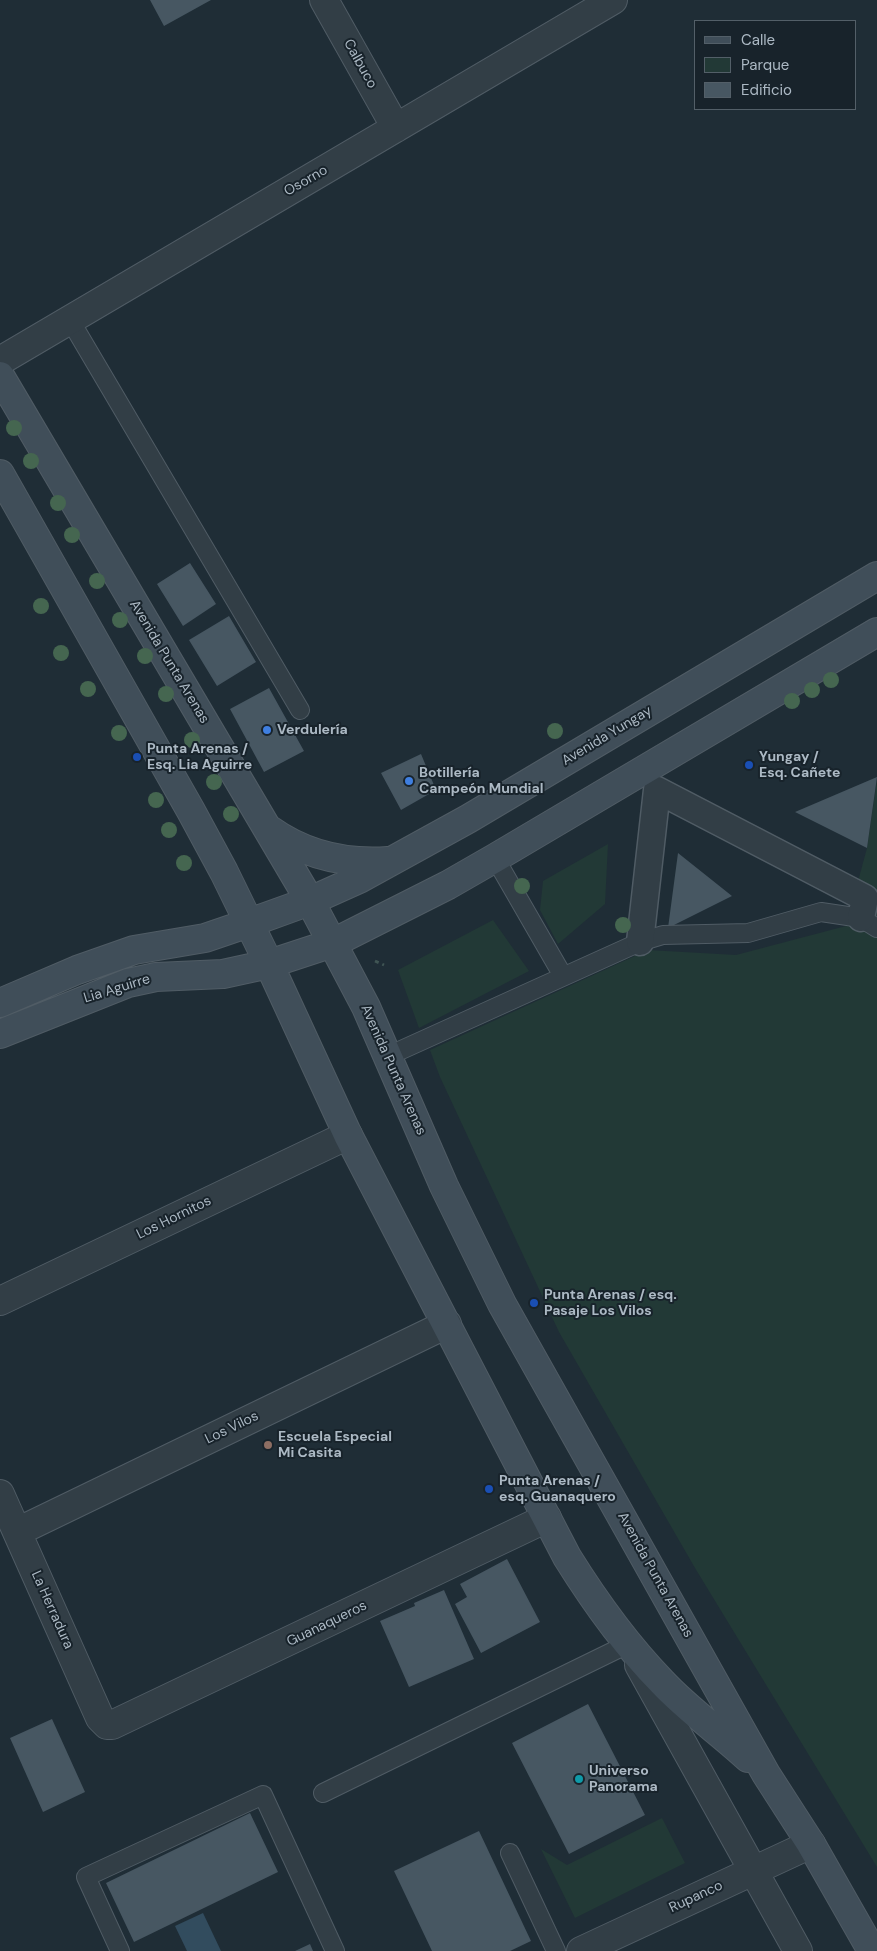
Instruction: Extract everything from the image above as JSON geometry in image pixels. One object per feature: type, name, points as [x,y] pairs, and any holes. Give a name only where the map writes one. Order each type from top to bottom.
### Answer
[{"type":"main road","name":"Avenida Punta Arenas","points":[[0,376],[310,901],[362,1000],[444,1186],[502,1304],[766,1774],[811,1844],[872,1951]]},
{"type":"main road","name":"Avenida Punta Arenas","points":[[0,474],[191,810],[250,923],[348,1135],[567,1557],[590,1594],[628,1644],[675,1696],[723,1735],[766,1774]]},
{"type":"main road","name":"Avenida Yungay","points":[[250,923],[310,901],[394,860],[468,819],[877,576]]},
{"type":"main road","points":[[269,964],[333,944],[360,928],[448,885],[877,632]]},
{"type":"main road","points":[[268,828],[285,840],[332,858],[357,862],[394,860]]},
{"type":"main road","points":[[0,1003],[77,970],[134,950],[205,938],[250,923]]},
{"type":"main road","name":"Lia Aguirre","points":[[0,1034],[128,983],[156,977],[211,976],[269,964]]},
{"type":"street","name":"Calbuco","points":[[324,0],[396,128]]},
{"type":"street","name":"Osorno","points":[[0,361],[613,0]]},
{"type":"street","points":[[640,942],[656,790],[865,898],[869,923]]},
{"type":"street","name":"Los Hornitos","points":[[0,1301],[348,1135]]},
{"type":"street","name":"Los Vilos","points":[[17,1532],[447,1324]]},
{"type":"street","name":"La Herradura","points":[[0,1494],[100,1718],[107,1724]]},
{"type":"street","name":"Guanaqueros","points":[[107,1724],[118,1724],[547,1518]]},
{"type":"street","name":"Avenida Punta Arenas","points":[[628,1644],[798,1951]]},
{"type":"street","name":"Rupanco","points":[[581,1951],[811,1844]]},
{"type":"lane","points":[[70,320],[300,710]]},
{"type":"lane","points":[[494,858],[505,880],[563,976]]},
{"type":"lane","points":[[388,1056],[640,942],[663,935],[748,933],[821,912],[869,923]]},
{"type":"lane","points":[[323,1793],[628,1644]]},
{"type":"lane","points":[[120,1951],[86,1877],[263,1795],[335,1951]]},
{"type":"lane","points":[[510,1853],[556,1951]]},
{"type":"path","points":[[374,961],[384,965]]},
{"type":"green space","points":[[877,780],[877,1867],[695,1568],[559,1332],[440,1077],[430,1050],[648,950],[736,955],[846,926],[867,848]]},
{"type":"green space","points":[[608,844],[605,904],[558,944],[540,910],[543,881]]},
{"type":"green space","points":[[493,920],[529,971],[419,1028],[398,970]]},
{"type":"green space","points":[[662,1818],[685,1863],[575,1918],[541,1849],[567,1865]]},
{"type":"water","points":[[203,1913],[221,1951],[187,1951],[175,1926]]},
{"type":"building","points":[[150,0],[211,0],[164,26]]},
{"type":"building","points":[[190,563],[216,604],[183,626],[157,584]]},
{"type":"building","points":[[229,616],[256,662],[217,686],[189,640]]},
{"type":"building","name":"Verdulería","points":[[269,688],[304,751],[264,772],[230,709]]},
{"type":"building","name":"Botillería Campeón Mundial","points":[[421,754],[436,790],[401,810],[381,773]]},
{"type":"building","points":[[877,777],[867,848],[795,812]]},
{"type":"building","points":[[678,853],[732,896],[668,928]]},
{"type":"building","points":[[507,1559],[540,1622],[481,1653],[455,1604],[467,1597],[460,1584]]},
{"type":"building","points":[[444,1590],[474,1659],[409,1687],[380,1621],[415,1606],[414,1603]]},
{"type":"building","name":"Universo Panorama","points":[[588,1704],[645,1815],[569,1854],[512,1743]]},
{"type":"building","points":[[52,1719],[85,1792],[43,1812],[10,1738]]},
{"type":"building","points":[[250,1813],[278,1872],[134,1942],[106,1883]]},
{"type":"building","points":[[479,1831],[531,1941],[510,1951],[432,1951],[394,1871]]},
{"type":"building","points":[[310,1944],[313,1951],[295,1951]]},
{"type":"place","name":"Verdulería","points":[[267,730]]},
{"type":"place","name":"Punta Arenas / Esq. Lia Aguirre","points":[[137,757]]},
{"type":"place","name":"Yungay / Esq. Cañete","points":[[749,765]]},
{"type":"place","name":"Botillería Campeón Mundial","points":[[409,781]]},
{"type":"place","name":"Punta Arenas / esq. Pasaje Los Vilos","points":[[534,1303]]},
{"type":"place","name":"Escuela Especial Mi Casita","points":[[268,1445]]},
{"type":"place","name":"Punta Arenas / esq. Guanaquero","points":[[489,1489]]},
{"type":"place","name":"Universo Panorama","points":[[579,1779]]}]
